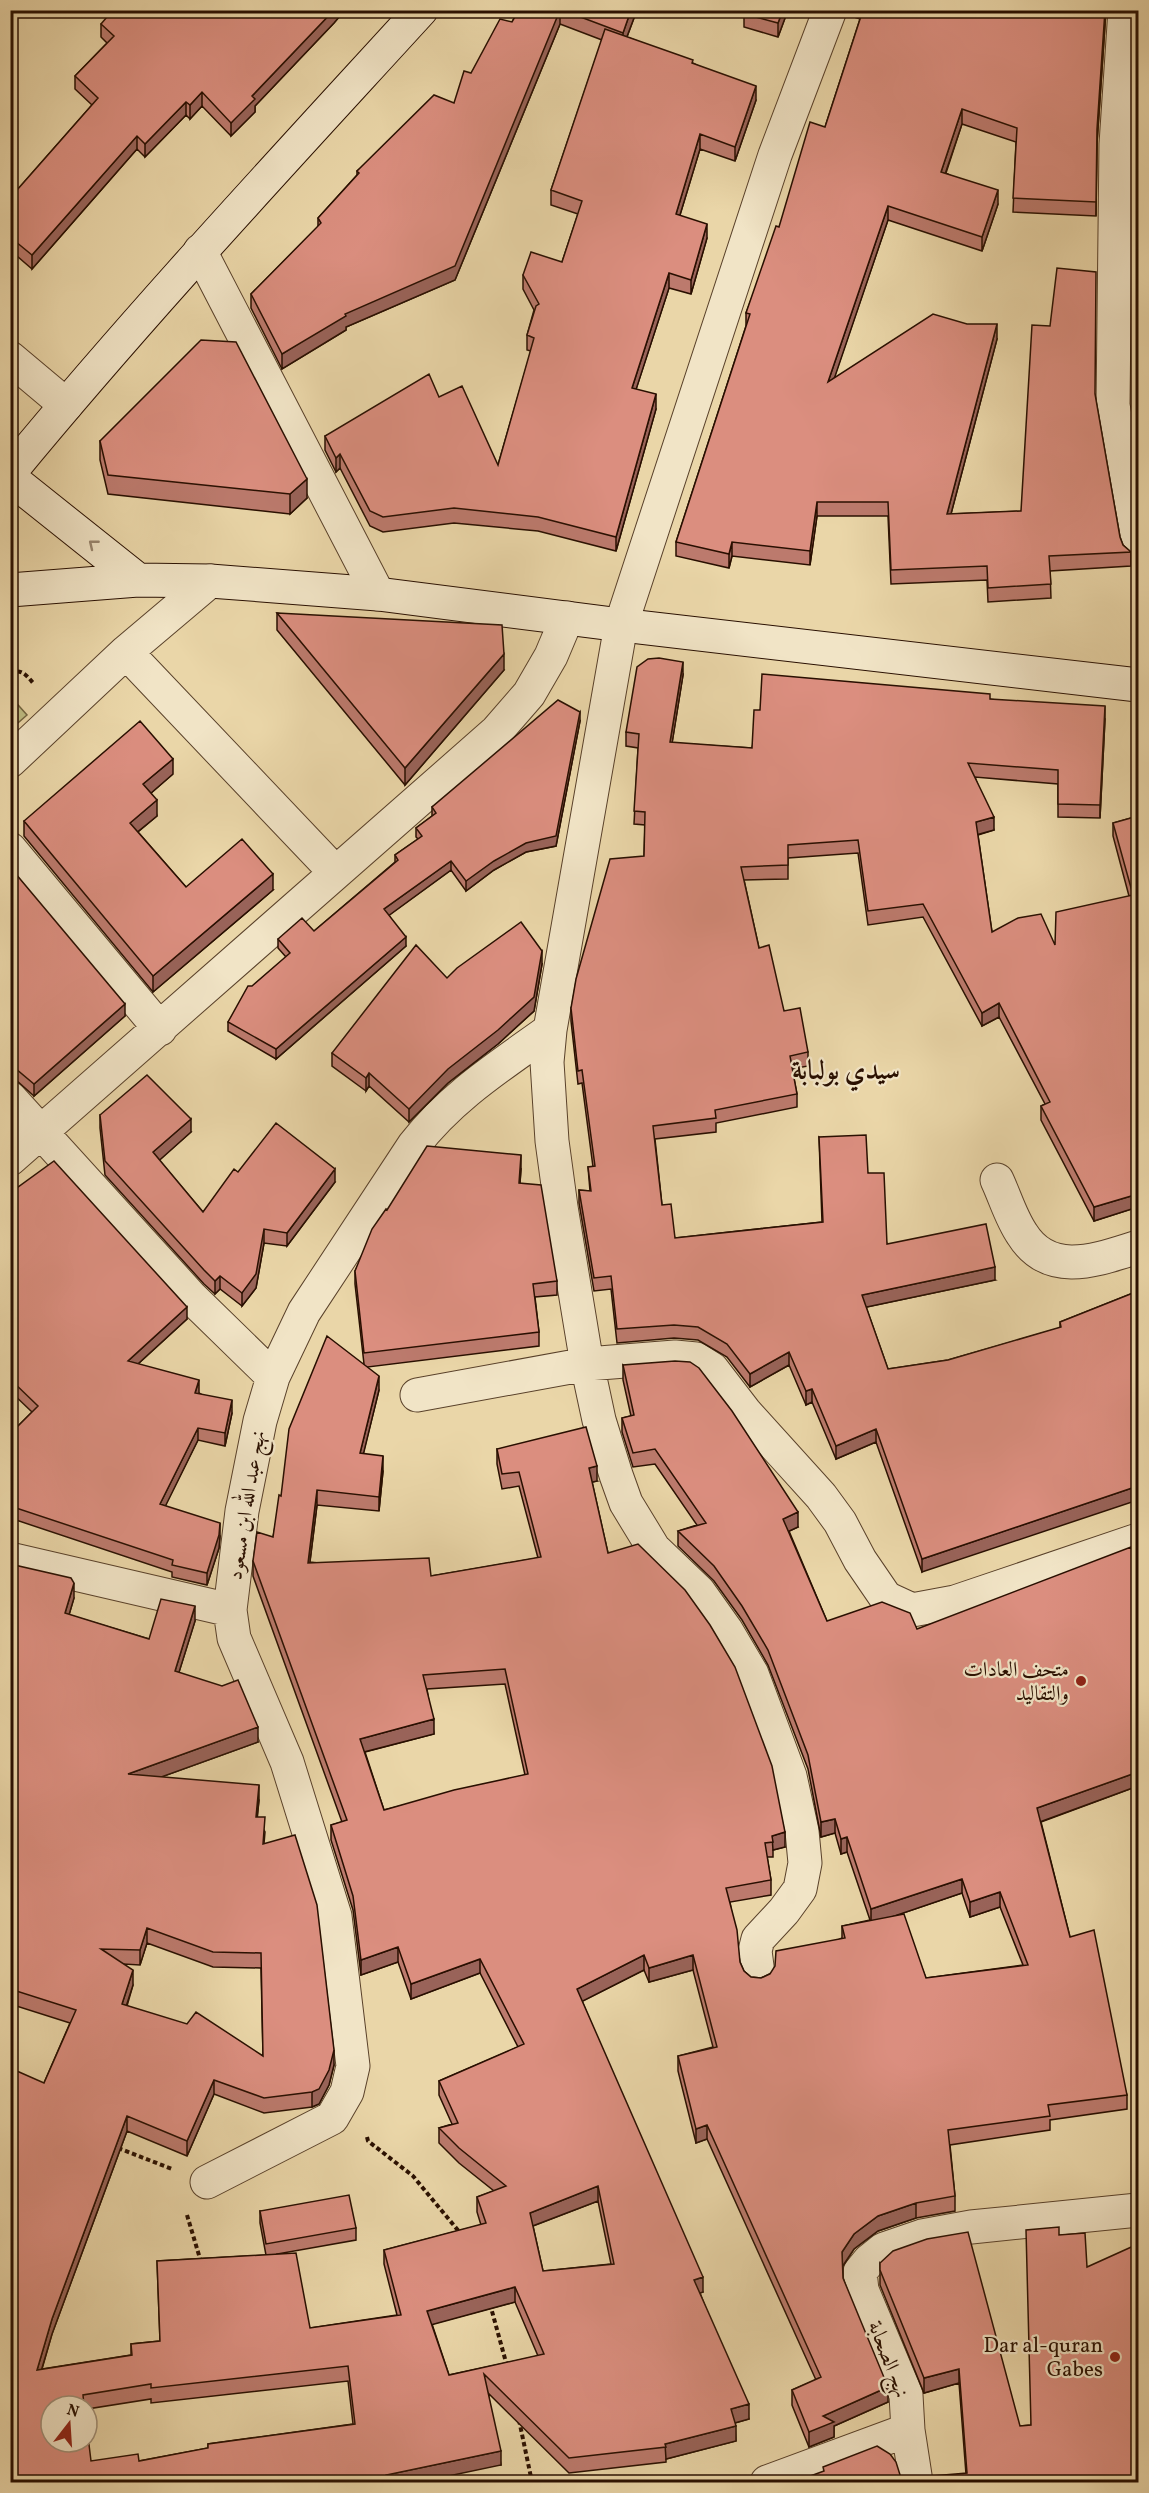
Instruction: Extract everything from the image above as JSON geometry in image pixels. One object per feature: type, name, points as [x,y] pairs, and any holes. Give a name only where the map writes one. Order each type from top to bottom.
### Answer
[{"type":"street","points":[[10,472],[200,251],[421,10]]},
{"type":"street","points":[[758,1974],[755,1951],[758,1939],[784,1911],[800,1889],[805,1863],[802,1831],[790,1776],[752,1674],[726,1630],[699,1592],[654,1549],[626,1503],[599,1420],[587,1364],[552,1142],[547,1062],[549,1030],[621,625],[775,155],[830,10]]},
{"type":"street","points":[[1125,10],[1127,149],[1113,405],[1138,548]]},
{"type":"street","points":[[200,251],[378,594]]},
{"type":"street","points":[[10,358],[66,405]]},
{"type":"street","points":[[10,478],[138,580]]},
{"type":"street","points":[[10,590],[138,580],[210,580],[378,594],[621,625],[1138,685]]},
{"type":"street","points":[[10,761],[126,652],[210,580]]},
{"type":"street","points":[[10,1159],[496,732],[529,694],[551,656],[567,618]]},
{"type":"street","points":[[126,652],[335,872]]},
{"type":"street","points":[[10,849],[160,1029]]},
{"type":"street","name":"نهج عبد الله ابن مسعود","points":[[207,2182],[332,2118],[347,2092],[353,2066],[335,1916],[286,1762],[234,1638],[230,1610],[242,1511],[260,1421],[273,1377],[304,1312],[414,1145],[434,1119],[458,1097],[549,1030]]},
{"type":"street","points":[[10,1098],[191,1297],[273,1377]]},
{"type":"street","points":[[997,1180],[1022,1234],[1035,1250],[1062,1263],[1100,1259],[1138,1247]]},
{"type":"street","points":[[417,1395],[587,1364],[675,1357],[696,1359],[712,1369],[745,1412],[821,1496],[840,1522],[860,1560],[886,1598],[912,1610],[955,1602],[1138,1540]]},
{"type":"street","points":[[10,1559],[230,1610]]},
{"type":"street","name":"نهج الصحابة","points":[[916,2482],[908,2430],[906,2395],[862,2290],[860,2272],[884,2249],[922,2236],[971,2227],[1138,2210]]},
{"type":"street","points":[[767,2482],[908,2430]]},
{"type":"path","points":[[366,2131],[368,2141],[413,2176],[466,2240]]},
{"type":"path","points":[[118,2148],[207,2182]]},
{"type":"path","points":[[489,2300],[502,2341],[509,2374]]},
{"type":"path","points":[[518,2417],[532,2482]]},
{"type":"shaded area","points":[[11,697],[27,715],[10,729]]},
{"type":"building","points":[[113,10],[134,10],[139,15],[144,10],[334,10],[252,96],[255,99],[231,123],[202,92],[190,105],[186,102],[145,144],[137,136],[32,255],[10,237],[10,198],[98,98],[75,76],[114,36],[101,24]]},
{"type":"building","points":[[519,10],[560,10],[455,266],[345,314],[346,316],[282,354],[251,294],[321,223],[318,218],[359,173],[357,171],[434,95],[454,103],[464,71],[471,73],[500,19],[512,22]]},
{"type":"building","points":[[562,10],[631,10],[623,33]]},
{"type":"building","points":[[745,10],[783,10],[778,23],[744,14]]},
{"type":"building","points":[[863,10],[1105,10],[1097,129],[1096,202],[1013,198],[1017,128],[962,109],[941,172],[998,190],[982,237],[888,206],[828,382],[933,314],[967,324],[997,324],[947,514],[1021,511],[1032,325],[1050,326],[1057,268],[1096,272],[1095,394],[1120,537],[1123,545],[1131,552],[1049,556],[1051,584],[988,588],[987,566],[891,570],[888,502],[817,502],[810,551],[732,542],[729,554],[676,542],[750,314],[746,313],[776,226],[779,227],[810,122],[825,127]]},
{"type":"building","points":[[605,29],[693,60],[692,63],[756,86],[735,147],[700,134],[676,214],[707,224],[691,280],[669,273],[632,388],[656,394],[616,537],[538,517],[454,508],[383,517],[370,511],[340,454],[336,458],[325,436],[429,374],[439,397],[462,386],[498,465],[534,338],[527,335],[536,306],[539,304],[523,275],[531,252],[562,262],[582,201],[551,190]]},
{"type":"building","points":[[201,340],[236,342],[307,479],[290,494],[108,475],[100,441]]},
{"type":"building","points":[[277,613],[502,625],[504,654],[405,768]]},
{"type":"building","points":[[659,658],[683,662],[670,742],[752,748],[754,710],[760,710],[762,674],[990,694],[990,699],[1105,706],[1100,805],[1058,804],[1058,770],[968,763],[994,817],[976,822],[992,932],[1018,918],[1041,914],[1055,945],[1056,912],[1133,895],[1113,823],[1138,816],[1138,1194],[1094,1207],[1041,1106],[1050,1102],[999,1003],[982,1013],[923,904],[868,911],[858,840],[788,845],[788,865],[741,867],[759,948],[769,945],[784,1011],[800,1008],[808,1052],[790,1056],[797,1094],[715,1110],[716,1118],[653,1126],[662,1205],[671,1204],[675,1238],[823,1222],[819,1137],[866,1135],[868,1173],[884,1173],[887,1244],[986,1224],[995,1267],[862,1295],[888,1369],[948,1360],[1061,1327],[1060,1322],[1138,1291],[1138,1486],[922,1559],[876,1429],[836,1446],[812,1389],[806,1391],[789,1352],[750,1374],[727,1344],[698,1327],[674,1325],[617,1329],[611,1276],[594,1278],[579,1190],[591,1191],[588,1167],[595,1166],[582,1070],[578,1071],[571,1008],[576,979],[610,859],[644,856],[645,812],[634,811],[639,734],[626,732],[637,667],[648,659]]},
{"type":"building","points":[[558,700],[580,712],[556,836],[526,843],[494,861],[466,881],[451,861],[384,909],[406,937],[276,1049],[228,1022],[248,986],[252,986],[290,953],[278,939],[302,918],[314,931],[398,860],[395,855],[422,836],[416,828],[436,813],[432,807]]},
{"type":"building","points":[[140,721],[173,759],[143,784],[157,800],[130,823],[186,887],[242,839],[273,874],[153,976],[24,821]]},
{"type":"building","points":[[10,867],[125,1004],[34,1084],[16,1069],[10,1068]]},
{"type":"building","points":[[521,922],[542,951],[534,997],[498,1030],[448,1069],[409,1109],[369,1073],[366,1078],[332,1053],[416,945],[447,978],[457,968]]},
{"type":"building","points":[[147,1075],[191,1119],[153,1152],[203,1212],[234,1169],[238,1172],[276,1123],[335,1169],[287,1233],[264,1229],[256,1274],[242,1293],[220,1276],[215,1281],[105,1161],[100,1115]]},
{"type":"building","points":[[427,1146],[521,1155],[519,1183],[541,1185],[557,1281],[533,1284],[539,1332],[364,1353],[355,1271],[372,1229],[387,1210]]},
{"type":"building","points":[[54,1161],[187,1307],[128,1361],[199,1380],[195,1393],[232,1400],[225,1433],[198,1428],[160,1504],[220,1523],[219,1535],[207,1573],[172,1565],[173,1560],[10,1506],[10,1434],[38,1406],[10,1379],[10,1193]]},
{"type":"building","points":[[327,1336],[379,1376],[360,1453],[383,1456],[379,1497],[317,1490],[308,1563],[429,1558],[431,1576],[541,1557],[519,1472],[502,1474],[497,1449],[586,1427],[597,1466],[589,1468],[608,1553],[638,1544],[685,1590],[710,1625],[735,1667],[772,1766],[785,1832],[772,1836],[773,1842],[765,1843],[771,1880],[726,1888],[737,1930],[740,1962],[744,1971],[751,1977],[761,1978],[770,1974],[775,1966],[776,1951],[845,1938],[842,1926],[904,1914],[926,1978],[1028,1965],[1000,1892],[970,1902],[962,1879],[871,1909],[847,1837],[841,1839],[835,1819],[821,1822],[808,1755],[768,1650],[742,1606],[714,1566],[678,1531],[706,1523],[655,1449],[633,1453],[622,1418],[634,1415],[623,1365],[675,1361],[690,1362],[699,1368],[732,1411],[798,1512],[783,1519],[827,1621],[882,1602],[910,1613],[917,1629],[1131,1547],[1138,1568],[1138,1772],[1037,1808],[1070,1937],[1094,1930],[1127,2095],[1048,2105],[1050,2116],[948,2130],[955,2196],[916,2203],[878,2216],[854,2234],[842,2252],[843,2278],[888,2387],[823,2416],[834,2422],[809,2432],[792,2390],[821,2377],[707,2125],[696,2129],[678,2056],[717,2047],[693,1955],[649,1968],[644,1955],[577,1989],[703,2277],[694,2280],[749,2404],[731,2409],[736,2426],[665,2444],[666,2447],[569,2458],[484,2374],[501,2451],[386,2475],[387,2482],[10,2482],[10,2068],[44,2083],[76,2010],[10,1989],[10,1564],[71,1578],[74,1583],[65,1613],[149,1639],[161,1599],[195,1606],[175,1671],[222,1686],[238,1680],[258,1727],[128,1774],[259,1785],[256,1817],[265,1817],[263,1844],[295,1835],[317,1905],[334,2050],[329,2070],[319,2089],[312,2092],[264,2098],[214,2080],[187,2141],[127,2116],[52,2319],[37,2370],[132,2355],[131,2344],[160,2341],[157,2261],[296,2253],[310,2328],[401,2315],[384,2250],[486,2223],[477,2197],[506,2186],[459,2148],[439,2128],[458,2123],[439,2081],[524,2044],[480,1959],[411,1984],[398,1947],[361,1960],[353,1896],[331,1825],[347,1820],[253,1561],[257,1532],[273,1537],[279,1495],[281,1496],[289,1429]],"holes":[[[505,1669],[528,1774],[454,1790],[384,1810],[360,1739],[434,1719],[423,1675]],[[147,1928],[213,1952],[261,1953],[263,2056],[196,2012],[187,2024],[122,2004],[133,1970],[101,1949],[140,1950]],[[598,2186],[614,2264],[543,2271],[530,2213]],[[515,2287],[544,2354],[449,2375],[427,2311]],[[348,2366],[355,2424],[208,2444],[208,2448],[139,2461],[138,2454],[91,2461],[90,2454],[39,2454],[39,2394],[89,2394],[151,2384],[151,2388]]]},
{"type":"building","points":[[349,2195],[356,2228],[266,2244],[260,2211]]},
{"type":"building","points":[[1059,2227],[1059,2235],[1085,2233],[1087,2267],[1138,2244],[1138,2482],[926,2482],[932,2476],[967,2473],[959,2369],[924,2378],[880,2270],[880,2263],[893,2251],[927,2239],[968,2232],[1020,2426],[1031,2425],[1026,2230]]},
{"type":"building","points":[[877,2446],[890,2454],[896,2462],[901,2478],[907,2482],[794,2482],[824,2471],[823,2467]]},
{"type":"place","name":"متحف العادات والتقاليد","points":[[1081,1681]]},
{"type":"place","name":"Dar al-quran Gabes","points":[[1115,2357]]},
{"type":"district","name":"سيدي بولبابة","points":[[846,1070]]}]
